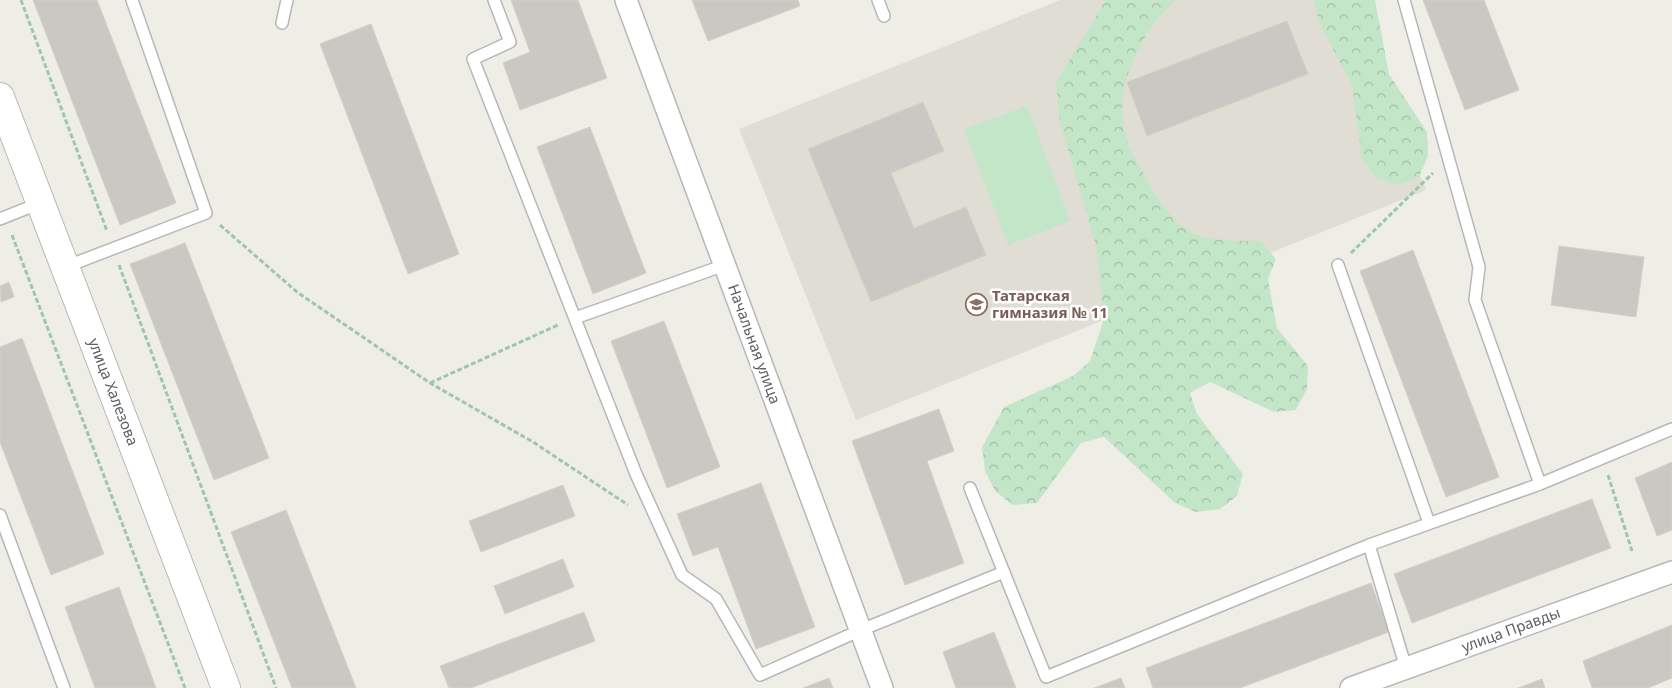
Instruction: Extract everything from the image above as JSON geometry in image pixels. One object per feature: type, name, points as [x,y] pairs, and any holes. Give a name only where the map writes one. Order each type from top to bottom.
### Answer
[{"type":"street","name":"Начальная улица","points":[[626,0],[882,688]]},
{"type":"street","name":"улица Халезова","points":[[0,97],[226,688]]},
{"type":"street","name":"улица Правды","points":[[1351,688],[1672,572]]},
{"type":"lane","points":[[65,267],[206,213],[132,0]]},
{"type":"lane","points":[[282,23],[287,0]]},
{"type":"lane","points":[[494,0],[510,42],[473,59],[636,474],[682,575],[716,599],[760,675],[860,630],[1004,572]]},
{"type":"lane","points":[[878,0],[884,16]]},
{"type":"lane","points":[[1404,0],[1479,267],[1475,300],[1540,484]]},
{"type":"lane","points":[[3,218],[40,203]]},
{"type":"lane","points":[[575,318],[725,265]]},
{"type":"lane","points":[[1338,265],[1429,523]]},
{"type":"lane","points":[[970,488],[1046,677],[1369,545],[1540,484],[1672,429]]},
{"type":"lane","points":[[0,515],[64,688]]},
{"type":"lane","points":[[1369,545],[1406,668]]},
{"type":"path","points":[[21,0],[276,688]]},
{"type":"path","points":[[1338,265],[1448,158]]},
{"type":"path","points":[[206,213],[297,292],[430,383],[533,442],[660,527]]},
{"type":"path","points":[[3,218],[185,688]]},
{"type":"path","points":[[430,383],[575,318]]},
{"type":"path","points":[[1603,458],[1632,551]]},
{"type":"shaded area","name":"Татарская гимназия № 11","points":[[1060,0],[1350,0],[1426,190],[856,420],[739,129]]},
{"type":"green space","points":[[1106,0],[1176,0],[1157,19],[1147,34],[1128,75],[1122,104],[1125,133],[1129,145],[1159,200],[1182,226],[1197,235],[1215,239],[1261,241],[1276,259],[1268,279],[1277,328],[1308,366],[1307,389],[1296,410],[1274,412],[1210,382],[1190,393],[1197,414],[1243,474],[1237,496],[1220,509],[1196,512],[1175,503],[1104,437],[1081,443],[1037,503],[1013,505],[995,491],[985,471],[982,447],[1004,407],[1073,376],[1090,361],[1104,319],[1096,246],[1060,122],[1056,82]]},
{"type":"green space","points":[[1314,0],[1375,0],[1389,74],[1427,132],[1428,156],[1419,177],[1398,185],[1376,178],[1362,159],[1352,85],[1319,22]]},
{"type":"green space","points":[[1027,106],[1070,221],[1008,245],[964,129]]},
{"type":"building","points":[[33,0],[97,0],[176,203],[120,225]]},
{"type":"building","points":[[511,0],[578,0],[607,78],[520,110],[503,63],[530,52]]},
{"type":"building","points":[[692,0],[798,0],[800,6],[708,41]]},
{"type":"building","points":[[1423,0],[1484,0],[1519,90],[1465,110]]},
{"type":"building","points":[[1287,21],[1308,74],[1147,136],[1127,82]]},
{"type":"building","points":[[371,24],[459,254],[408,274],[320,44]]},
{"type":"building","points":[[923,102],[944,151],[891,173],[914,228],[966,207],[986,255],[871,302],[808,149]]},
{"type":"building","points":[[590,127],[646,273],[593,294],[537,147]]},
{"type":"building","points":[[185,243],[269,458],[214,480],[130,264]]},
{"type":"building","points":[[1559,246],[1644,257],[1636,317],[1551,305]]},
{"type":"building","points":[[1413,250],[1499,477],[1446,497],[1360,271]]},
{"type":"building","points":[[9,282],[14,297],[1,302],[0,286]]},
{"type":"building","points":[[664,321],[720,467],[667,488],[611,341]]},
{"type":"building","points":[[22,338],[104,554],[51,575],[0,442],[0,347]]},
{"type":"building","points":[[939,409],[954,451],[927,461],[964,563],[905,585],[852,441]]},
{"type":"building","points":[[1672,462],[1672,530],[1657,536],[1635,478]]},
{"type":"building","points":[[761,483],[815,627],[756,649],[718,547],[693,556],[677,514]]},
{"type":"building","points":[[563,485],[575,516],[481,552],[469,521]]},
{"type":"building","points":[[1592,499],[1611,548],[1412,623],[1394,574]]},
{"type":"building","points":[[286,510],[356,688],[292,688],[231,532]]},
{"type":"building","points":[[563,559],[574,587],[505,614],[494,586]]},
{"type":"building","points":[[1371,583],[1389,632],[1240,688],[1153,688],[1146,668]]},
{"type":"building","points":[[119,587],[156,688],[95,688],[65,607]]},
{"type":"building","points":[[584,612],[595,641],[471,688],[449,688],[440,666]]},
{"type":"building","points":[[1672,625],[1672,678],[1648,688],[1592,688],[1583,661]]},
{"type":"building","points":[[994,632],[1016,688],[956,688],[943,652]]},
{"type":"building","points":[[829,678],[833,688],[803,688]]},
{"type":"building","points":[[1121,678],[1125,688],[1094,688]]},
{"type":"building","points":[[1542,679],[1545,688],[1518,688]]},
{"type":"place","name":"Татарская гимназия № 11","points":[[976,305]]}]
